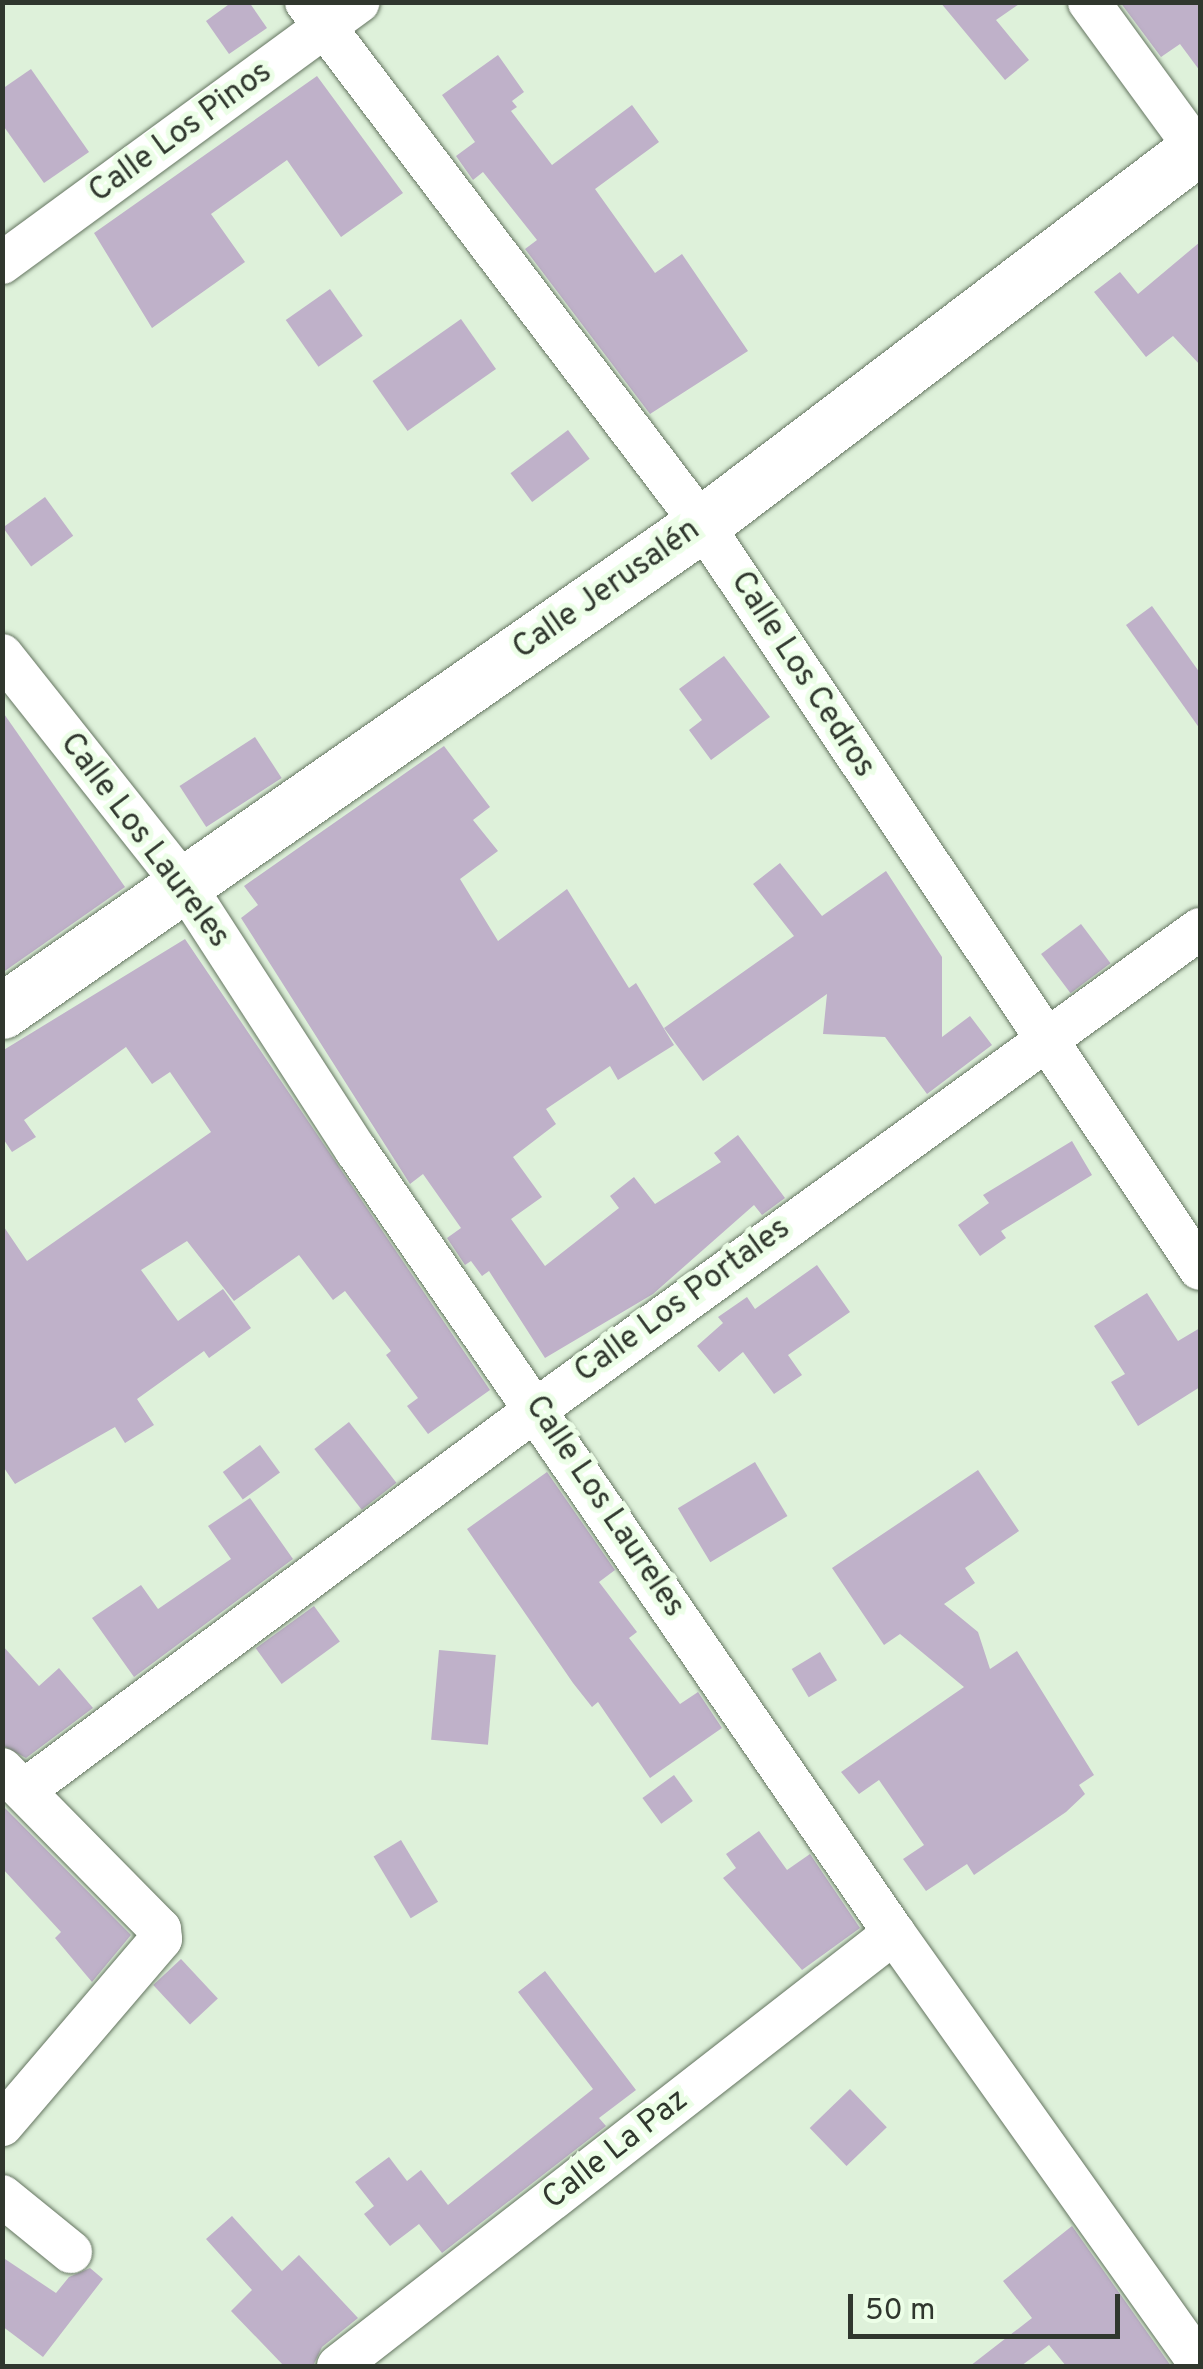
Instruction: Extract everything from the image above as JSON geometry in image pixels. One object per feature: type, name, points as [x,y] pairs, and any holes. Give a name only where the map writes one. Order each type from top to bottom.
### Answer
[{"type":"street","name":"Calle Los Pinos","points":[[2,263],[316,15],[360,2]]},
{"type":"street","points":[[1089,2],[1199,150]]},
{"type":"street","name":"Calle Los Cedros","points":[[316,15],[702,524],[1042,1039],[1200,1269]]},
{"type":"street","name":"Calle Jerusalén","points":[[2,1011],[702,524],[1199,150]]},
{"type":"street","name":"Calle Los Laureles","points":[[2,655],[185,886],[356,1150],[538,1408],[894,1933],[1200,2364]]},
{"type":"street","name":"Calle Los Portales","points":[[14,1779],[538,1408],[1042,1039],[1200,929]]},
{"type":"street","points":[[2,2125],[161,1939],[160,1929],[14,1779]]},
{"type":"street","name":"Calle La Paz","points":[[338,2366],[894,1933]]},
{"type":"street","points":[[2,2196],[71,2252]]},
{"type":"building","points":[[232,2],[249,2],[267,28],[229,54],[206,21]]},
{"type":"building","points":[[940,2],[1022,2],[996,20],[1029,60],[1005,80]]},
{"type":"building","points":[[1120,2],[1200,2],[1200,71],[1180,44],[1161,57]]},
{"type":"building","points":[[498,55],[524,92],[512,101],[517,107],[511,111],[552,165],[632,105],[659,142],[595,189],[655,273],[682,254],[748,351],[650,414],[525,249],[537,240],[483,172],[473,180],[456,156],[475,142],[442,95]]},
{"type":"building","points":[[31,69],[89,152],[44,183],[2,124],[2,89]]},
{"type":"building","points":[[317,76],[403,193],[341,237],[287,160],[211,214],[245,262],[152,328],[94,233]]},
{"type":"building","points":[[1200,242],[1200,365],[1173,336],[1146,357],[1094,292],[1120,272],[1138,294]]},
{"type":"building","points":[[330,289],[363,336],[318,367],[286,320]]},
{"type":"building","points":[[461,319],[496,369],[408,431],[373,381]]},
{"type":"building","points":[[568,430],[590,459],[532,502],[510,473]]},
{"type":"building","points":[[45,497],[73,536],[31,566],[3,528]]},
{"type":"building","points":[[1152,606],[1200,673],[1200,729],[1126,625]]},
{"type":"building","points":[[724,656],[770,717],[711,760],[689,730],[702,720],[679,689]]},
{"type":"building","points":[[2,711],[125,887],[2,973]]},
{"type":"building","points":[[255,737],[282,778],[206,827],[180,786]]},
{"type":"building","points":[[444,746],[490,807],[473,820],[498,851],[460,879],[498,941],[567,889],[629,988],[636,983],[674,1045],[618,1080],[610,1066],[546,1109],[556,1124],[513,1157],[542,1197],[511,1219],[545,1266],[619,1208],[610,1196],[634,1177],[655,1204],[721,1162],[714,1153],[738,1135],[785,1198],[762,1215],[754,1205],[653,1294],[545,1358],[489,1271],[482,1276],[471,1261],[465,1265],[447,1238],[461,1228],[423,1174],[410,1184],[241,918],[258,905],[244,886]]},
{"type":"building","points":[[780,863],[822,916],[886,871],[942,957],[942,1037],[970,1016],[992,1045],[927,1094],[885,1037],[823,1034],[827,994],[703,1081],[664,1028],[794,936],[753,884]]},
{"type":"building","points":[[1081,924],[1110,963],[1071,993],[1041,954]]},
{"type":"building","points":[[185,939],[490,1390],[428,1434],[407,1406],[418,1398],[386,1355],[391,1351],[345,1291],[333,1300],[299,1255],[234,1301],[187,1241],[141,1270],[178,1321],[223,1289],[251,1328],[209,1358],[204,1351],[137,1399],[154,1425],[125,1443],[115,1427],[15,1484],[2,1465],[2,1224],[27,1261],[211,1132],[170,1072],[152,1084],[126,1047],[24,1120],[36,1137],[12,1152],[2,1137],[2,1051]]},
{"type":"building","points":[[1072,1141],[1092,1175],[1001,1231],[1006,1238],[980,1256],[958,1225],[989,1203],[983,1195]]},
{"type":"building","points":[[817,1265],[850,1312],[788,1355],[802,1375],[774,1394],[743,1352],[719,1372],[697,1346],[723,1323],[718,1317],[747,1297],[755,1309]]},
{"type":"building","points":[[1147,1293],[1178,1341],[1200,1328],[1200,1387],[1138,1426],[1111,1382],[1125,1374],[1094,1326]]},
{"type":"building","points":[[349,1422],[396,1483],[362,1510],[314,1449]]},
{"type":"building","points":[[260,1445],[280,1473],[243,1500],[223,1472]]},
{"type":"building","points":[[755,1462],[787,1516],[710,1562],[678,1508]]},
{"type":"building","points":[[978,1470],[1019,1531],[965,1568],[975,1583],[944,1604],[978,1632],[990,1669],[1017,1651],[1094,1775],[1079,1785],[1085,1794],[1066,1812],[974,1875],[967,1864],[926,1891],[903,1859],[924,1845],[879,1780],[859,1794],[841,1772],[964,1687],[900,1634],[884,1645],[832,1568]]},
{"type":"building","points":[[547,1472],[615,1570],[599,1582],[637,1632],[629,1638],[680,1704],[698,1692],[722,1728],[650,1778],[598,1702],[592,1707],[573,1683],[467,1529]]},
{"type":"building","points":[[250,1498],[293,1559],[134,1677],[92,1618],[141,1585],[158,1609],[231,1559],[208,1526]]},
{"type":"building","points":[[314,1606],[340,1642],[282,1684],[256,1648]]},
{"type":"building","points":[[2,1645],[39,1686],[59,1668],[93,1708],[26,1758],[2,1745]]},
{"type":"building","points":[[439,1650],[496,1655],[488,1745],[431,1740]]},
{"type":"building","points":[[820,1652],[837,1680],[809,1697],[792,1669]]},
{"type":"building","points":[[674,1775],[693,1801],[661,1824],[642,1798]]},
{"type":"building","points":[[2,1805],[131,1935],[92,1982],[55,1938],[61,1932],[2,1868]]},
{"type":"building","points":[[759,1831],[787,1870],[810,1854],[860,1928],[802,1970],[723,1878],[736,1868],[726,1854]]},
{"type":"building","points":[[401,1840],[438,1902],[411,1918],[374,1856]]},
{"type":"building","points":[[181,1959],[218,1998],[190,2024],[153,1985]]},
{"type":"building","points":[[545,1971],[636,2090],[599,2118],[606,2126],[442,2253],[419,2224],[390,2246],[364,2214],[374,2206],[355,2182],[389,2157],[407,2181],[421,2170],[448,2205],[593,2089],[518,1992]]},
{"type":"building","points":[[850,2089],[887,2127],[847,2166],[810,2128]]},
{"type":"building","points":[[232,2216],[282,2271],[299,2255],[358,2318],[322,2347],[313,2366],[284,2366],[231,2311],[252,2290],[206,2239]]},
{"type":"building","points":[[1072,2226],[1171,2366],[1066,2366],[1049,2345],[1021,2366],[970,2366],[1032,2318],[1003,2281]]},
{"type":"building","points":[[2,2257],[56,2293],[69,2277],[90,2268],[103,2279],[43,2357],[2,2326]]}]
